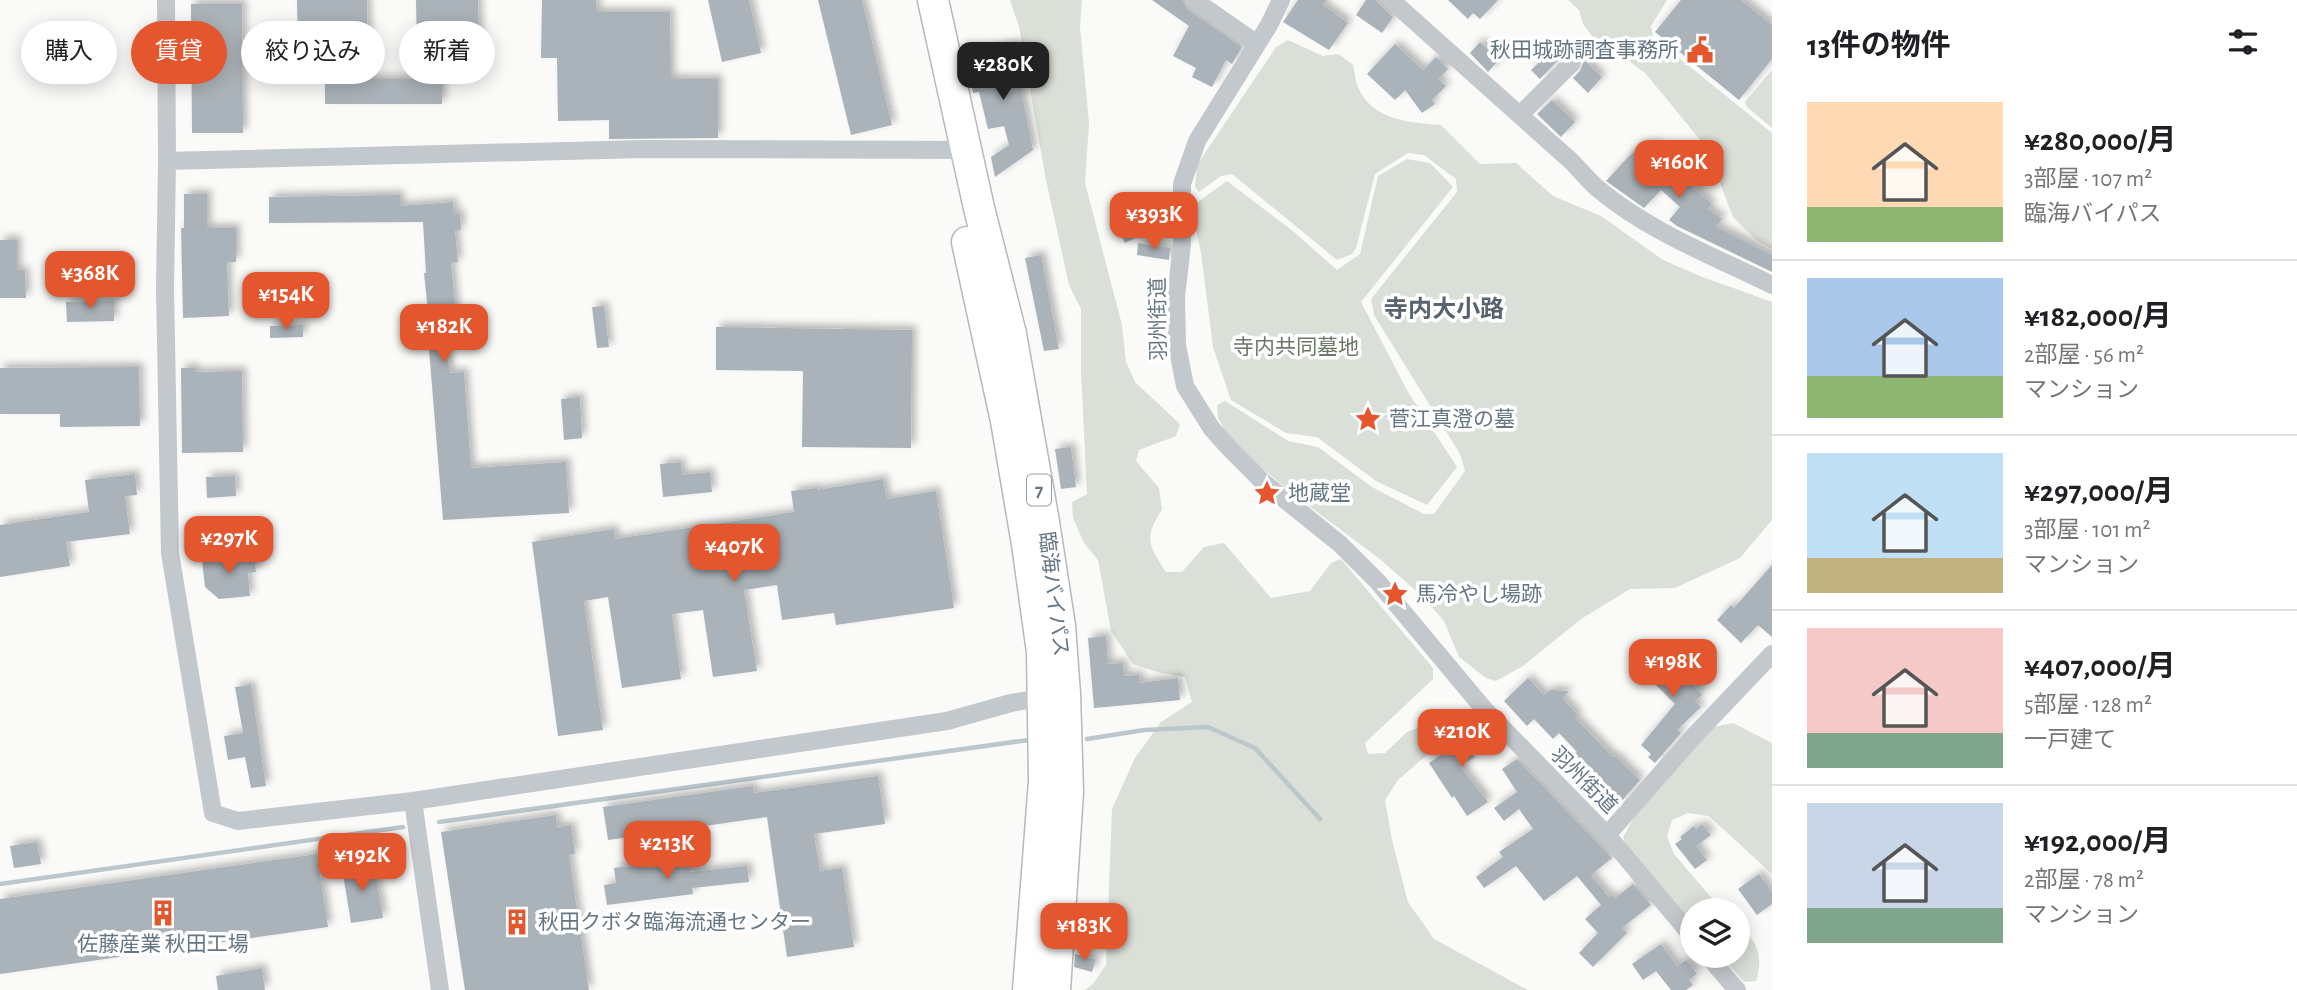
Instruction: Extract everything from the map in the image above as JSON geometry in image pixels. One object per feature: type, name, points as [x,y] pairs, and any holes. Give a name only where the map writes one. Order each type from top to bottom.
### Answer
[{"type":"highway","name":"臨海バイパス","points":[[912,0],[1011,334],[1045,522],[1059,626],[1028,990]]},
{"type":"highway","name":"臨海バイパス","points":[[933,0],[957,150]]},
{"type":"highway","name":"臨海バイパス","points":[[1054,695],[1068,792],[1055,990]]},
{"type":"street","points":[[166,0],[165,289],[170,552],[213,813],[238,821],[413,801],[947,721],[1011,703],[1054,695]]},
{"type":"street","points":[[1194,0],[1257,44]]},
{"type":"street","name":"羽州街道","points":[[1281,0],[1197,141],[1182,184],[1182,244],[1176,297],[1177,345],[1185,386],[1212,429],[1231,450],[1274,491],[1340,544],[1382,587],[1484,709],[1607,835],[1680,922]]},
{"type":"street","points":[[1391,0],[1571,161],[1597,188],[1640,218],[1688,245],[1767,282]]},
{"type":"street","points":[[1520,115],[1572,63]]},
{"type":"street","points":[[167,161],[644,149],[957,150]]},
{"type":"street","points":[[1607,835],[1693,737],[1772,654]]},
{"type":"street","points":[[413,801],[440,990]]},
{"type":"street","points":[[1719,968],[1737,990]]},
{"type":"green space","points":[[1010,0],[1082,0],[1080,27],[1089,123],[1085,183],[1122,325],[1126,362],[1135,382],[1180,424],[1176,436],[1139,450],[1136,461],[1159,488],[1162,510],[1150,535],[1152,548],[1166,572],[1182,572],[1204,547],[1224,543],[1271,598],[1310,591],[1331,563],[1341,559],[1433,668],[1433,679],[1365,743],[1368,754],[1385,753],[1407,732],[1435,722],[1443,731],[1437,746],[1398,780],[1385,800],[1408,902],[1434,939],[1528,990],[1085,990],[1093,984],[1106,965],[1112,809],[1135,758],[1161,722],[1192,702],[1185,677],[1133,664],[1111,631],[1098,560],[1084,543],[1073,518],[1072,502],[1087,494],[1081,309],[1069,285],[1046,180],[1019,27]]},
{"type":"green space","points":[[1568,0],[1667,0],[1651,26],[1653,37],[1772,133],[1772,249],[1756,240],[1733,217],[1706,147],[1646,74],[1595,40],[1583,24],[1579,10]]},
{"type":"green space","points":[[1288,40],[1323,56],[1339,54],[1353,65],[1357,85],[1364,98],[1382,113],[1405,121],[1441,125],[1480,164],[1516,163],[1553,196],[1601,216],[1663,260],[1772,302],[1772,520],[1740,558],[1675,588],[1630,589],[1581,619],[1523,666],[1496,681],[1486,678],[1459,657],[1444,621],[1423,597],[1381,560],[1293,494],[1231,442],[1218,418],[1217,405],[1225,401],[1288,441],[1318,447],[1372,487],[1424,514],[1434,514],[1465,471],[1460,454],[1374,315],[1371,299],[1457,192],[1456,179],[1424,155],[1408,153],[1375,174],[1356,248],[1352,254],[1337,260],[1232,174],[1221,176],[1199,192],[1195,187],[1197,165],[1276,47]]},
{"type":"green space","points":[[1772,70],[1772,128],[1747,107],[1745,102]]},
{"type":"green space","name":"寺内共同墓地","points":[[1407,159],[1430,163],[1453,187],[1361,302],[1408,392],[1457,467],[1427,505],[1376,481],[1317,437],[1286,433],[1231,400],[1213,347],[1201,253],[1191,207],[1227,181],[1294,232],[1337,270],[1360,254],[1378,176]]},
{"type":"green space","points":[[1733,723],[1772,743],[1772,874],[1709,816],[1688,813],[1672,820],[1667,836],[1674,854],[1712,898],[1680,898],[1680,910],[1628,852],[1623,837],[1637,812],[1709,728]]},
{"type":"green space","points":[[1750,936],[1759,957],[1758,972],[1756,981],[1744,982],[1731,968],[1750,968]]},
{"type":"building","points":[[297,0],[367,0],[367,21],[297,21]]},
{"type":"building","points":[[416,0],[478,0],[478,21],[416,21]]},
{"type":"building","points":[[542,0],[596,0],[597,12],[670,12],[671,79],[718,79],[718,138],[609,139],[609,120],[558,121],[557,58],[541,58]]},
{"type":"building","points":[[708,0],[749,0],[761,53],[722,62]]},
{"type":"building","points":[[818,0],[862,0],[892,125],[851,135]]},
{"type":"building","points":[[1152,0],[1183,0],[1187,9],[1242,47],[1232,64],[1226,60],[1212,87],[1192,77],[1196,68],[1173,56],[1189,26]]},
{"type":"building","points":[[1298,0],[1326,0],[1323,5],[1348,23],[1329,50],[1283,22]]},
{"type":"building","points":[[1366,0],[1375,0],[1393,17],[1382,33],[1356,15]]},
{"type":"building","points":[[1448,0],[1498,0],[1480,19],[1473,13],[1468,19]]},
{"type":"building","name":"秋田城跡調査事務所","points":[[1681,0],[1741,0],[1772,25],[1772,59],[1739,100],[1655,32]]},
{"type":"building","points":[[191,4],[242,4],[243,133],[192,133],[192,84],[227,84],[227,21],[191,21]]},
{"type":"building","points":[[1480,42],[1499,60],[1488,72],[1470,53]]},
{"type":"building","points":[[1016,44],[1024,84],[1020,84],[1033,150],[995,177],[991,157],[1009,145],[1004,126],[988,129],[979,92],[973,93],[967,63],[990,59],[988,50]]},
{"type":"building","points":[[1395,44],[1423,70],[1436,57],[1448,69],[1438,79],[1446,86],[1432,100],[1435,104],[1422,113],[1405,90],[1395,100],[1367,74]]},
{"type":"building","points":[[1552,50],[1560,58],[1540,79],[1531,70]]},
{"type":"building","points":[[1584,60],[1602,77],[1588,93],[1573,78],[1580,71]]},
{"type":"building","points":[[385,79],[399,79],[399,84],[442,84],[442,104],[325,104],[325,84],[385,84]]},
{"type":"building","points":[[1552,100],[1575,122],[1561,137],[1537,114]]},
{"type":"building","points":[[1654,143],[1667,162],[1674,153],[1693,169],[1684,180],[1712,204],[1708,209],[1722,219],[1716,227],[1772,255],[1772,272],[1677,226],[1669,220],[1680,207],[1661,190],[1644,208],[1606,181],[1629,156],[1645,144],[1648,148]]},
{"type":"building","points":[[184,194],[207,194],[207,228],[236,228],[236,262],[227,262],[229,316],[183,318],[181,228],[184,228]]},
{"type":"building","points":[[400,195],[400,206],[453,202],[454,214],[460,214],[461,230],[455,231],[458,262],[451,263],[457,325],[443,326],[450,373],[464,372],[471,468],[566,462],[569,513],[443,520],[429,349],[432,349],[424,273],[423,222],[269,223],[269,197]]},
{"type":"building","points":[[1126,206],[1141,235],[1125,243],[1110,214]]},
{"type":"building","points":[[0,240],[17,240],[17,271],[25,271],[26,298],[0,298]]},
{"type":"building","points":[[1138,243],[1170,248],[1169,260],[1137,255]]},
{"type":"building","points":[[1041,255],[1059,349],[1044,351],[1025,258]]},
{"type":"building","points":[[114,301],[114,321],[67,322],[66,302]]},
{"type":"building","points":[[604,306],[609,347],[597,348],[592,307]]},
{"type":"building","points":[[303,325],[303,337],[270,338],[270,326]]},
{"type":"building","points":[[716,327],[912,330],[911,448],[802,447],[803,371],[716,370]]},
{"type":"building","points":[[139,367],[140,426],[60,427],[60,414],[0,414],[0,368]]},
{"type":"building","points":[[181,368],[195,368],[195,372],[242,371],[243,452],[182,453]]},
{"type":"building","points":[[580,397],[582,438],[564,440],[561,399]]},
{"type":"building","points":[[1071,447],[1076,487],[1061,489],[1055,449]]},
{"type":"building","points":[[681,462],[682,475],[710,472],[712,492],[663,497],[660,464]]},
{"type":"building","points":[[135,474],[137,495],[125,496],[130,534],[66,542],[70,566],[0,577],[0,525],[89,512],[85,480]]},
{"type":"building","points":[[235,476],[236,496],[207,498],[206,477]]},
{"type":"building","points":[[883,479],[887,499],[936,491],[954,608],[836,625],[834,613],[782,620],[777,585],[744,590],[757,671],[713,677],[703,610],[672,614],[681,679],[622,688],[608,597],[584,601],[603,730],[558,736],[532,542],[614,529],[615,539],[794,512],[791,491],[817,490]]},
{"type":"building","points":[[254,554],[256,572],[248,573],[250,596],[219,599],[205,587],[202,560]]},
{"type":"building","points":[[1772,565],[1772,637],[1758,625],[1741,643],[1717,620],[1731,605],[1734,608]]},
{"type":"building","points":[[1106,636],[1108,664],[1123,663],[1124,676],[1139,675],[1140,683],[1178,678],[1180,700],[1094,708],[1088,638]]},
{"type":"building","points":[[1682,647],[1703,668],[1690,681],[1702,695],[1695,701],[1701,707],[1677,730],[1681,733],[1655,763],[1648,757],[1651,754],[1641,745],[1675,704],[1653,682],[1656,680],[1642,663],[1653,655],[1661,666]]},
{"type":"building","points":[[1528,678],[1544,695],[1550,690],[1569,691],[1562,698],[1578,715],[1575,718],[1640,780],[1620,803],[1603,787],[1590,801],[1580,791],[1594,776],[1573,755],[1577,752],[1559,733],[1553,739],[1534,719],[1527,726],[1504,701]]},
{"type":"building","points":[[251,685],[266,786],[251,788],[245,757],[228,760],[224,736],[243,733],[235,687]]},
{"type":"building","points":[[1483,724],[1496,737],[1472,752],[1475,757],[1460,766],[1488,802],[1467,816],[1429,763],[1453,747],[1451,743]]},
{"type":"building","points":[[1517,759],[1612,858],[1591,875],[1609,897],[1611,895],[1615,898],[1633,884],[1651,905],[1622,928],[1627,933],[1593,967],[1579,953],[1598,933],[1585,919],[1601,905],[1577,876],[1544,901],[1516,866],[1484,888],[1476,877],[1503,857],[1499,852],[1533,829],[1519,809],[1504,821],[1494,808],[1517,792],[1502,769]]},
{"type":"building","points":[[878,776],[885,824],[814,834],[820,871],[842,868],[854,947],[787,957],[767,817],[608,840],[603,807],[753,786],[754,793]]},
{"type":"building","name":"秋田クボタ臨海流通センター","points":[[556,815],[557,827],[571,825],[575,854],[569,855],[589,990],[465,990],[441,832]]},
{"type":"building","points":[[1702,824],[1711,835],[1696,846],[1707,860],[1695,869],[1675,844],[1694,826],[1696,829]]},
{"type":"building","points":[[37,842],[41,864],[14,868],[10,846]]},
{"type":"building","name":"佐藤産業 秋田工場","points":[[317,854],[328,927],[0,974],[0,899]]},
{"type":"building","points":[[689,859],[690,872],[747,866],[749,882],[692,888],[693,894],[607,905],[604,885],[616,883],[614,868]]},
{"type":"building","points":[[374,863],[383,918],[351,923],[342,868]]},
{"type":"building","points":[[1759,874],[1772,892],[1772,904],[1757,915],[1750,905],[1750,898],[1745,898],[1738,889]]},
{"type":"building","points":[[1661,944],[1677,966],[1680,964],[1680,968],[1692,968],[1697,974],[1689,980],[1693,985],[1686,990],[1671,990],[1656,971],[1643,980],[1632,964]]},
{"type":"building","points":[[1075,954],[1096,959],[1092,972],[1074,967]]},
{"type":"building","points":[[262,968],[265,990],[218,990],[216,976]]},
{"type":"waterway","points":[[1087,739],[1144,730],[1208,727],[1255,748],[1320,819]]},
{"type":"waterway","points":[[439,822],[1028,740]]},
{"type":"waterway","points":[[0,884],[403,827]]},
{"type":"place","name":"秋田城跡調査事務所","points":[[1700,50]]},
{"type":"place","name":"菅江真澄の墓","points":[[1368,419]]},
{"type":"place","name":"地蔵堂","points":[[1267,493]]},
{"type":"place","name":"馬冷やし場跡","points":[[1395,594]]},
{"type":"place","name":"佐藤産業 秋田工場","points":[[163,913]]},
{"type":"place","name":"秋田クボタ臨海流通センター","points":[[517,922]]},
{"type":"district","name":"寺内大小路","points":[[1444,309]]}]
